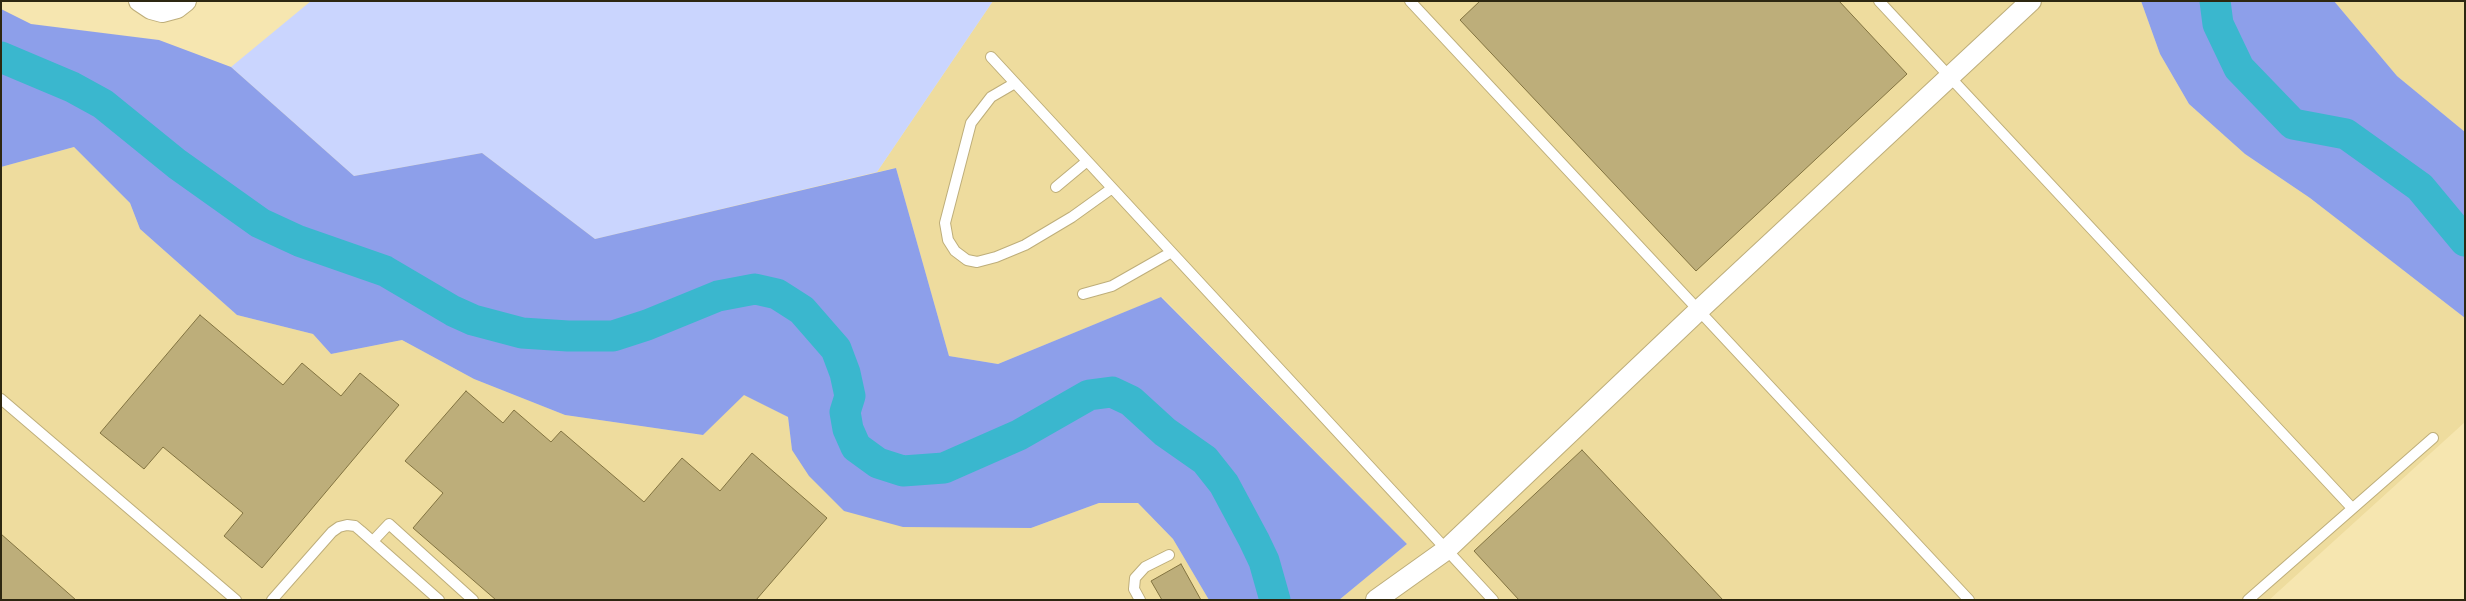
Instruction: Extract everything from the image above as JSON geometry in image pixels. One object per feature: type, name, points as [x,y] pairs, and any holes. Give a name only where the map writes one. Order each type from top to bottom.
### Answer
[{"type":"street","points":[[139,1],[151,9],[162,12],[177,8],[186,1]]},
{"type":"street","points":[[1376,600],[1446,550],[1698,311],[2031,1]]},
{"type":"lane","points":[[1410,1],[1969,600]]},
{"type":"lane","points":[[1879,1],[1948,78],[2352,508]]},
{"type":"lane","points":[[991,57],[1170,253],[1493,600]]},
{"type":"lane","points":[[1015,83],[991,97],[972,123],[945,223],[948,240],[955,251],[966,260],[977,262],[996,257],[1026,244],[1072,217],[1111,189]]},
{"type":"lane","points":[[1056,187],[1086,162]]},
{"type":"lane","points":[[1083,294],[1112,286],[1170,253]]},
{"type":"lane","points":[[1,399],[236,600]]},
{"type":"lane","points":[[2248,600],[2433,438]]},
{"type":"lane","points":[[373,541],[389,524],[473,600]]},
{"type":"lane","points":[[272,600],[339,527],[354,526],[439,600]]},
{"type":"lane","points":[[1140,600],[1134,589],[1135,578],[1138,573],[1169,555]]},
{"type":"shaded area","points":[[311,1],[993,1],[877,172],[595,239],[482,153],[354,176],[231,67]]},
{"type":"shaded area","points":[[993,1],[2141,1],[2160,54],[2189,104],[2245,154],[2310,198],[2465,318],[2465,422],[2269,600],[1339,600],[1407,544],[1162,297],[998,364],[949,356],[896,168],[877,172]]},
{"type":"shaded area","points":[[2141,1],[2334,1],[2397,76],[2465,132],[2465,318],[2310,198],[2245,154],[2189,104],[2160,54]]},
{"type":"shaded area","points":[[2334,1],[2465,1],[2465,132],[2397,76]]},
{"type":"shaded area","points":[[1,9],[31,24],[159,40],[231,67],[354,176],[482,153],[595,239],[896,168],[949,356],[998,364],[1161,297],[1407,544],[1339,600],[1209,600],[1173,539],[1138,503],[1099,503],[1031,528],[903,527],[844,511],[809,476],[792,450],[788,417],[744,395],[703,435],[565,415],[474,379],[402,340],[331,354],[313,334],[237,315],[140,229],[130,203],[74,147],[1,167]]},
{"type":"shaded area","points":[[74,147],[130,203],[140,229],[237,315],[313,334],[331,354],[402,340],[474,379],[565,415],[703,435],[744,394],[788,417],[792,450],[1031,528],[1099,503],[1138,503],[1173,539],[1209,600],[1,600],[1,167]]},
{"type":"building","points":[[1480,1],[1839,1],[1907,74],[1696,271],[1460,20]]},
{"type":"building","points":[[200,315],[283,385],[302,363],[341,396],[360,373],[399,405],[262,568],[224,536],[243,513],[163,447],[144,469],[100,433]]},
{"type":"building","points":[[466,391],[503,423],[514,410],[551,442],[561,431],[644,502],[682,458],[720,491],[752,453],[827,518],[756,600],[496,600],[413,528],[443,493],[405,461]]},
{"type":"building","points":[[1582,450],[1723,600],[1519,600],[1474,551]]},
{"type":"building","points":[[1,534],[76,600],[1,600]]},
{"type":"building","points":[[1181,564],[1201,600],[1162,600],[1151,581]]},
{"type":"waterway","points":[[2215,1],[2218,24],[2239,68],[2293,124],[2346,134],[2420,187],[2465,241]]},
{"type":"waterway","points":[[1,57],[72,87],[103,104],[177,164],[260,223],[299,241],[385,271],[453,311],[473,320],[522,333],[613,336],[647,325],[718,296],[755,289],[777,294],[802,310],[836,349],[845,373],[850,396],[845,412],[848,429],[856,447],[878,463],[903,471],[944,468],[1019,435],[1089,395],[1112,392],[1131,401],[1165,432],[1205,460],[1224,484],[1264,561],[1275,600]]}]
